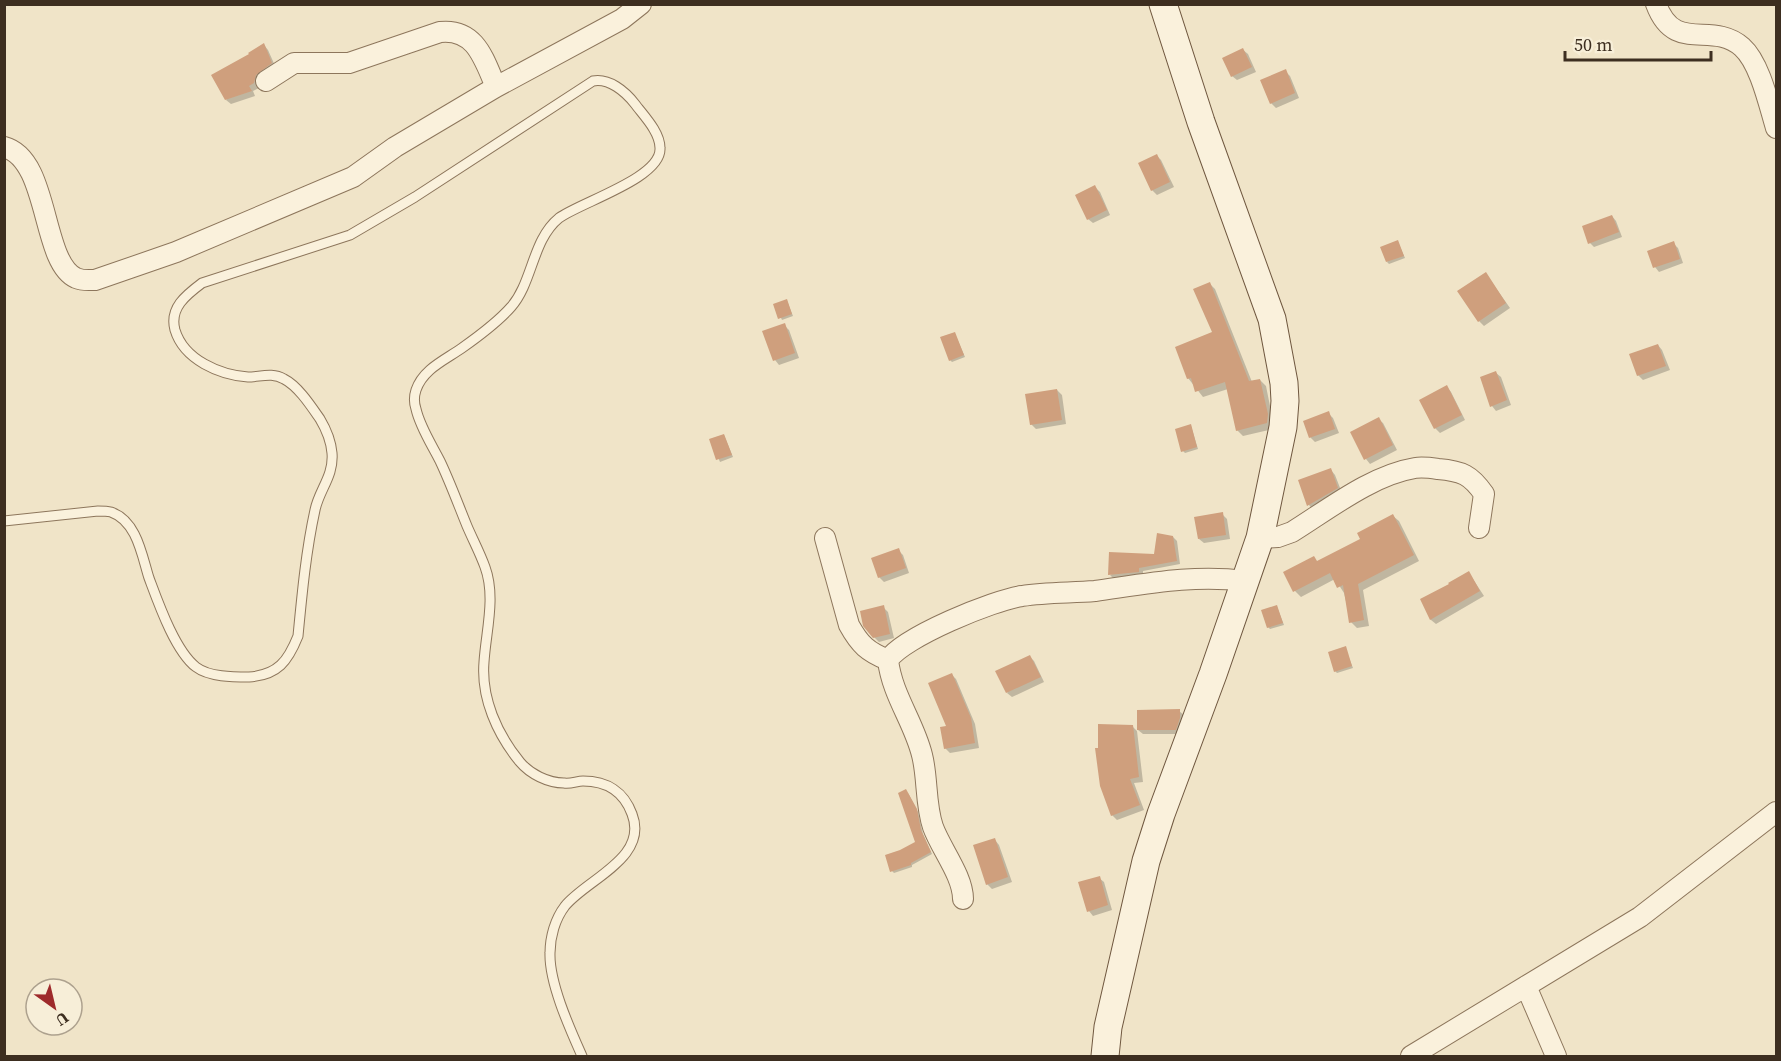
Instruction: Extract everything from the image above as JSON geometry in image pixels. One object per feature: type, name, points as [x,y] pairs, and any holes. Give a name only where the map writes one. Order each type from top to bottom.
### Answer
[{"type":"main road","points":[[1105,1056],[1108,1027],[1146,861],[1260,538],[1282,427],[1284,383],[1272,319],[1201,122],[1163,4]]},
{"type":"street","points":[[4,147],[18,154],[30,169],[55,247],[65,268],[76,278],[85,281],[95,280],[176,252],[353,177],[395,147],[496,87],[622,19],[641,4]]},
{"type":"street","points":[[1656,4],[1661,16],[1675,32],[1713,36],[1734,41],[1743,48],[1762,83],[1776,128]]},
{"type":"street","points":[[266,81],[294,63],[349,63],[440,32],[450,31],[466,36],[481,52],[496,87]]},
{"type":"street","points":[[1260,538],[1278,537],[1292,532],[1375,482],[1398,472],[1418,467],[1466,474],[1475,481],[1484,494],[1479,528]]},
{"type":"street","points":[[825,538],[849,625],[871,653],[888,660]]},
{"type":"street","points":[[888,660],[906,645],[974,610],[1021,596],[1094,591],[1157,581],[1219,577],[1245,581]]},
{"type":"street","points":[[888,660],[895,692],[923,757],[933,827],[962,886],[963,898]]},
{"type":"street","points":[[1411,1056],[1640,917],[1776,812]]},
{"type":"street","points":[[1526,986],[1556,1056]]},
{"type":"lane","points":[[4,521],[98,511],[111,512],[130,528],[138,542],[166,619],[179,645],[195,666],[204,671],[240,677],[264,676],[275,671],[291,654],[298,636],[316,507],[331,471],[332,454],[328,436],[316,414],[284,378],[273,375],[248,377],[220,371],[203,364],[191,354],[176,334],[173,325],[174,314],[179,304],[202,283],[350,235],[415,197],[593,81],[602,80],[612,84],[632,100],[657,136],[661,149],[658,159],[650,169],[637,178],[560,218],[545,236],[521,294],[510,308],[487,330],[426,373],[414,397],[419,419],[442,465],[486,570],[490,591],[483,664],[486,696],[503,739],[522,765],[537,776],[564,783],[584,781],[612,786],[622,796],[632,814],[635,826],[634,837],[627,852],[572,899],[557,918],[553,930],[549,955],[553,973],[561,1002],[582,1056]]},
{"type":"building","points":[[264,43],[272,63],[256,75],[254,83],[249,86],[252,91],[225,100],[211,75]]},
{"type":"building","points":[[1243,48],[1252,67],[1231,77],[1222,58]]},
{"type":"building","points":[[1286,69],[1295,93],[1270,104],[1260,80]]},
{"type":"building","points":[[1157,154],[1170,182],[1151,191],[1138,163]]},
{"type":"building","points":[[1095,185],[1107,210],[1087,220],[1075,195]]},
{"type":"building","points":[[1612,215],[1619,232],[1588,244],[1582,226]]},
{"type":"building","points":[[1398,240],[1404,256],[1386,262],[1380,247]]},
{"type":"building","points":[[1674,241],[1680,259],[1653,268],[1647,251]]},
{"type":"building","points":[[1486,272],[1506,303],[1478,322],[1457,291]]},
{"type":"building","points":[[1210,282],[1249,381],[1260,379],[1268,414],[1267,423],[1236,431],[1225,382],[1195,392],[1191,378],[1187,379],[1175,347],[1212,332],[1193,289]]},
{"type":"building","points":[[787,299],[792,314],[778,319],[773,304]]},
{"type":"building","points":[[785,323],[795,353],[773,361],[762,331]]},
{"type":"building","points":[[955,332],[964,355],[949,361],[940,337]]},
{"type":"building","points":[[1658,344],[1666,366],[1637,376],[1629,354]]},
{"type":"building","points":[[1496,371],[1507,400],[1490,407],[1480,377]]},
{"type":"building","points":[[1447,385],[1462,415],[1434,429],[1419,400]]},
{"type":"building","points":[[1057,389],[1062,420],[1030,425],[1025,394]]},
{"type":"building","points":[[1329,411],[1335,429],[1309,438],[1303,421]]},
{"type":"building","points":[[1379,417],[1393,445],[1364,460],[1350,432]]},
{"type":"building","points":[[1191,424],[1197,447],[1181,452],[1175,429]]},
{"type":"building","points":[[724,434],[732,455],[716,460],[709,439]]},
{"type":"building","points":[[1331,468],[1338,488],[1307,506],[1298,480]]},
{"type":"building","points":[[1223,512],[1226,535],[1198,539],[1194,517]]},
{"type":"building","points":[[1393,514],[1414,555],[1358,584],[1364,620],[1349,623],[1343,585],[1337,588],[1330,573],[1293,592],[1283,572],[1314,556],[1317,561],[1360,539],[1357,533]]},
{"type":"building","points":[[1157,533],[1173,536],[1177,561],[1139,568],[1139,572],[1108,575],[1109,552],[1154,554]]},
{"type":"building","points":[[899,548],[906,568],[878,578],[871,558]]},
{"type":"building","points":[[1469,571],[1480,591],[1430,620],[1420,599]]},
{"type":"building","points":[[884,605],[890,634],[873,638],[863,626],[860,611]]},
{"type":"building","points":[[1277,605],[1283,623],[1267,628],[1261,610]]},
{"type":"building","points":[[1346,646],[1352,666],[1334,672],[1328,652]]},
{"type":"building","points":[[1030,655],[1041,677],[1006,693],[995,671]]},
{"type":"building","points":[[952,673],[971,718],[975,743],[944,749],[940,727],[946,726],[928,683]]},
{"type":"building","points":[[1180,709],[1176,730],[1137,730],[1137,710]]},
{"type":"building","points":[[1098,724],[1133,725],[1139,777],[1130,779],[1140,805],[1111,816],[1100,786],[1095,748],[1098,748]]},
{"type":"building","points":[[906,789],[917,809],[921,830],[931,852],[911,865],[890,872],[885,855],[915,842],[898,793]]},
{"type":"building","points":[[995,838],[1008,877],[986,885],[973,845]]},
{"type":"building","points":[[1100,876],[1108,905],[1087,912],[1078,882]]}]
